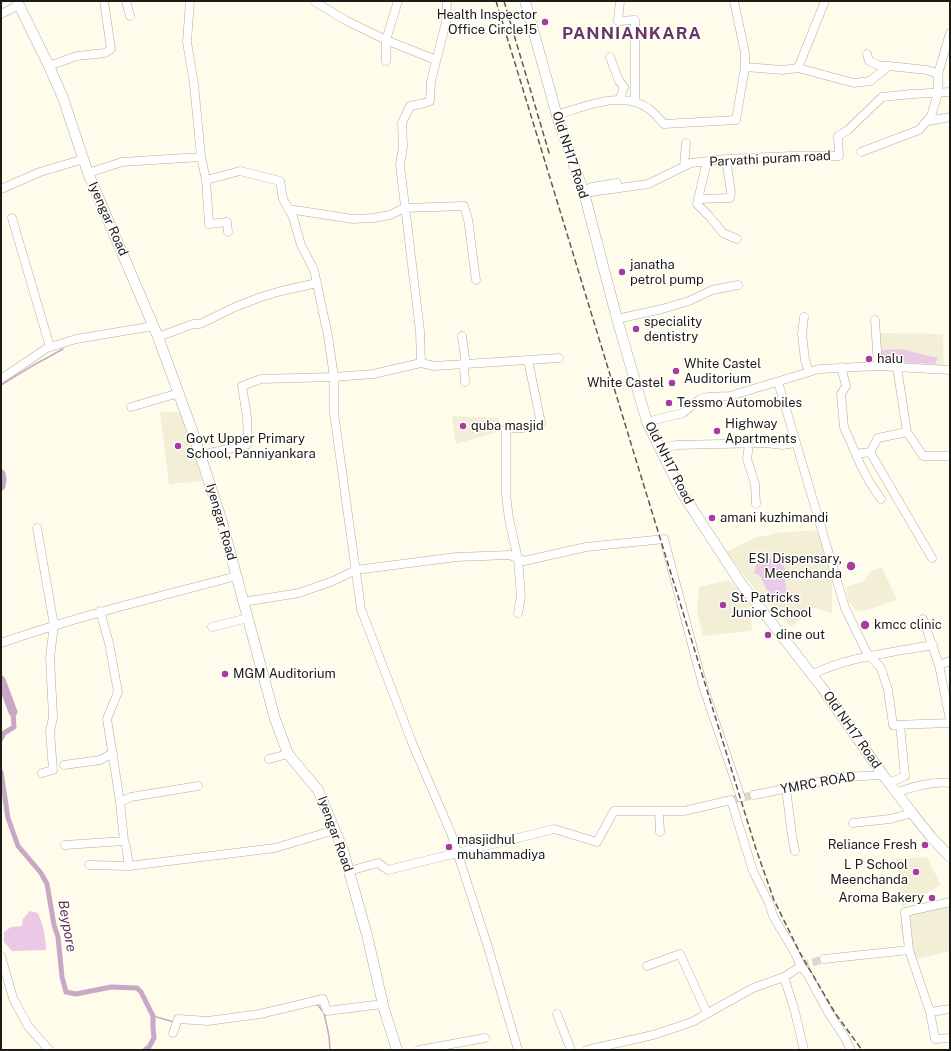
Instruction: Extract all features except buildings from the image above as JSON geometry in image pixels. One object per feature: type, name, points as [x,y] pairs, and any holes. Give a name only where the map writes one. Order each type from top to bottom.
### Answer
[{"type":"main road","name":"Old NH17 Road","points":[[525,1],[557,115],[583,191],[617,319],[647,422],[660,449],[682,493],[740,582],[832,701],[896,793],[949,858]]},
{"type":"main road","name":"Iyengar Road","points":[[18,3],[63,98],[88,173],[154,326],[179,393],[220,515],[275,719],[288,754],[318,790],[343,850],[367,935],[383,1004],[397,1050]]},
{"type":"street","points":[[49,66],[77,56],[105,53],[111,49],[104,1]]},
{"type":"street","points":[[126,1],[130,16]]},
{"type":"street","points":[[190,1],[187,42],[194,84],[201,157],[206,180],[209,224],[227,222],[228,232]]},
{"type":"street","points":[[314,1],[345,20],[386,40],[436,60]]},
{"type":"street","points":[[386,61],[386,40],[398,1]]},
{"type":"street","points":[[421,363],[420,331],[400,165],[403,146],[402,123],[410,106],[430,101],[432,76],[446,22],[447,1]]},
{"type":"street","points":[[620,1],[618,21],[635,20],[635,102]]},
{"type":"street","points":[[557,115],[597,102],[620,99],[635,102],[649,109],[664,124],[736,120],[745,67],[745,53],[734,1]]},
{"type":"street","points":[[798,68],[826,1]]},
{"type":"street","points":[[1,14],[18,3]]},
{"type":"street","points":[[861,152],[919,130],[928,121],[938,93],[938,74],[946,63],[950,33]]},
{"type":"street","points":[[868,54],[868,61],[880,66],[926,70],[938,74]]},
{"type":"street","points":[[610,57],[617,70],[619,80],[624,87],[620,99]]},
{"type":"street","points":[[745,67],[784,70],[798,68],[854,83],[870,81],[889,66]]},
{"type":"street","name":"Parvathi puram road","points":[[583,191],[648,184],[691,163],[791,156],[839,156],[838,136],[848,130],[882,97],[950,92]]},
{"type":"street","points":[[928,121],[950,117]]},
{"type":"street","points":[[684,166],[686,142]]},
{"type":"street","points":[[88,173],[122,162],[201,157]]},
{"type":"street","points":[[1,189],[40,172],[84,160]]},
{"type":"street","points":[[698,199],[730,198],[731,192],[726,160]]},
{"type":"street","points":[[707,161],[697,204],[710,216],[723,233],[736,239]]},
{"type":"street","points":[[206,180],[240,171],[280,181],[283,199],[293,217],[301,245],[314,270],[328,336],[334,377],[334,413],[361,608],[413,745],[451,833],[488,946],[518,1050]]},
{"type":"street","points":[[583,191],[650,178]]},
{"type":"street","points":[[288,209],[353,218],[373,218],[390,215],[404,208],[464,206],[468,219],[476,280]]},
{"type":"street","points":[[12,218],[50,347]]},
{"type":"street","points":[[158,337],[193,324],[200,324],[260,297],[317,283]]},
{"type":"street","points":[[617,319],[662,309],[688,301],[712,290],[738,285]]},
{"type":"street","points":[[804,317],[802,334],[805,360],[809,372]]},
{"type":"street","points":[[875,320],[878,366]]},
{"type":"street","points":[[1,378],[50,347],[76,339],[154,326]]},
{"type":"street","points":[[462,336],[465,359],[465,382]]},
{"type":"street","points":[[200,455],[248,444],[247,417],[242,386],[261,378],[334,377],[373,374],[421,363],[434,366],[559,358]]},
{"type":"street","points":[[518,613],[521,596],[518,559],[509,519],[506,495],[506,429],[523,428],[541,423],[528,360]]},
{"type":"street","points":[[647,422],[683,413],[700,399],[730,396],[778,382],[818,368],[878,366],[950,370]]},
{"type":"street","points":[[841,367],[846,386],[841,394],[844,427],[870,483],[881,499]]},
{"type":"street","points":[[897,367],[907,432],[923,456],[950,456]]},
{"type":"street","points":[[778,382],[845,608],[867,653],[881,668],[888,690],[893,725],[950,722],[939,665],[923,619]]},
{"type":"street","points":[[131,407],[179,393]]},
{"type":"street","points":[[870,452],[878,438],[907,432]]},
{"type":"street","points":[[660,449],[676,445],[766,443],[783,445],[795,443]]},
{"type":"street","points":[[748,444],[748,459],[755,484],[756,504]]},
{"type":"street","points":[[856,454],[870,452]]},
{"type":"street","points":[[870,452],[932,558]]},
{"type":"street","points":[[37,528],[54,625],[50,657],[53,717],[50,732],[54,770],[42,773]]},
{"type":"street","points":[[243,602],[299,593],[333,581],[356,570],[456,557],[510,555],[524,561],[586,547],[664,539],[703,686],[741,798]]},
{"type":"street","points":[[1,643],[100,611],[237,576]]},
{"type":"street","points":[[100,611],[109,643],[118,692],[107,719],[120,802],[124,841],[129,866]]},
{"type":"street","points":[[212,627],[248,618]]},
{"type":"street","points":[[812,675],[825,668],[870,656],[933,645]]},
{"type":"street","points":[[939,665],[950,661]]},
{"type":"street","points":[[886,779],[905,776],[900,725]]},
{"type":"street","points":[[64,765],[100,760],[112,753]]},
{"type":"street","points":[[269,759],[288,754]]},
{"type":"street","name":"YMRC ROAD","points":[[754,795],[842,777],[886,779]]},
{"type":"street","points":[[896,793],[903,790],[942,782],[950,783]]},
{"type":"street","points":[[120,802],[131,797],[198,786]]},
{"type":"street","points":[[786,788],[795,851]]},
{"type":"street","points":[[349,870],[378,863],[388,870],[554,829],[597,842],[614,811],[684,811],[731,800],[753,871],[769,903],[773,916],[851,1050]]},
{"type":"street","points":[[659,811],[660,832]]},
{"type":"street","points":[[853,823],[890,819],[912,813]]},
{"type":"street","points":[[89,865],[129,866],[275,848],[335,830]]},
{"type":"street","points":[[65,845],[124,841]]},
{"type":"street","points":[[950,902],[905,912],[909,950],[930,1012],[935,1039],[950,1038]]},
{"type":"street","points":[[824,959],[909,950]]},
{"type":"street","points":[[647,966],[680,954],[707,1014]]},
{"type":"street","points":[[1,956],[13,998],[28,1026],[49,1050]]},
{"type":"street","points":[[587,1050],[653,1036],[692,1022],[753,988],[784,977],[801,966]]},
{"type":"street","points":[[784,977],[794,1008],[804,1050]]},
{"type":"street","points":[[173,1033],[178,1019],[208,1021],[260,1014],[323,999],[327,1011],[383,1004]]},
{"type":"street","points":[[930,1012],[950,1009]]},
{"type":"street","points":[[557,1014],[571,1050]]},
{"type":"street","points":[[419,1050],[485,1038]]},
{"type":"shaded area","points":[[879,333],[943,334],[944,368],[879,364]]},
{"type":"shaded area","points":[[902,349],[932,357],[938,357],[935,364],[879,361],[880,350]]},
{"type":"shaded area","name":"Govt Upper Primary School, Panniyankara","points":[[160,412],[183,412],[202,481],[169,484]]},
{"type":"shaded area","points":[[452,416],[499,418],[501,431],[456,444]]},
{"type":"shaded area","points":[[814,530],[821,535],[832,577],[832,613],[814,608],[807,614],[808,616],[803,617],[791,627],[782,618],[779,619],[780,616],[762,598],[726,552],[752,539],[776,533]]},
{"type":"shaded area","points":[[764,557],[773,560],[775,563],[784,562],[783,565],[786,570],[785,582],[788,601],[781,602],[780,598],[775,600],[767,590],[760,576],[754,573],[757,563],[763,560]]},
{"type":"shaded area","points":[[882,567],[897,600],[857,612],[848,601],[846,587],[864,581],[871,571]]},
{"type":"shaded area","name":"St. Patricks Junior School","points":[[728,580],[749,598],[752,631],[703,636],[697,611],[699,587]]},
{"type":"shaded area","name":"L P School Meenchanda","points":[[927,857],[941,885],[902,907],[896,859]]},
{"type":"shaded area","points":[[950,902],[950,951],[913,960],[908,954],[900,927],[904,912]]},
{"type":"shaded area","points":[[30,911],[38,913],[44,932],[46,950],[12,951],[4,942],[4,932],[11,927],[22,926],[23,919]]},
{"type":"waterway","points":[[1,385],[63,349]]},
{"type":"waterway","points":[[1,474],[1,486]]},
{"type":"waterway","points":[[1,680],[13,712]]},
{"type":"waterway","name":"Beypore","points":[[1,739],[4,733],[14,727],[13,712]]},
{"type":"waterway","name":"Beypore","points":[[1,772],[8,818],[18,846],[41,873],[47,884],[54,925],[58,937],[62,977],[66,992],[76,994],[111,987],[137,988],[141,992],[153,1016],[154,1038],[149,1047],[145,1050]]},
{"type":"waterway","name":"Beypore","points":[[316,1005],[317,1004],[324,1013],[329,1036],[330,1050]]},
{"type":"waterway","name":"Beypore","points":[[153,1016],[174,1022]]},
{"type":"tunnel","points":[[731,800],[754,795]]},
{"type":"tunnel","points":[[801,966],[824,959]]},
{"type":"railway","points":[[496,1],[756,849],[774,900],[800,953],[835,1013],[862,1050]]},
{"type":"railway","points":[[504,1],[550,156]]},
{"type":"place","name":"Health Inspector Office Circle15","points":[[545,22]]},
{"type":"place","name":"janatha petrol pump","points":[[622,272]]},
{"type":"place","name":"speciality dentistry","points":[[636,329]]},
{"type":"place","name":"halu","points":[[869,359]]},
{"type":"place","name":"White Castel Auditorium","points":[[676,371]]},
{"type":"place","name":"White Castel","points":[[672,383]]},
{"type":"place","name":"Tessmo Automobiles","points":[[669,403]]},
{"type":"place","name":"quba masjid","points":[[463,426]]},
{"type":"place","name":"Highway Apartments","points":[[717,431]]},
{"type":"place","name":"Govt Upper Primary School, Panniyankara","points":[[178,446]]},
{"type":"place","name":"amani kuzhimandi","points":[[712,518]]},
{"type":"place","name":"ESI Dispensary, Meenchanda","points":[[851,566]]},
{"type":"place","name":"St. Patricks Junior School","points":[[723,605]]},
{"type":"place","name":"kmcc clinic","points":[[865,625]]},
{"type":"place","name":"dine out","points":[[768,635]]},
{"type":"place","name":"MGM Auditorium","points":[[225,674]]},
{"type":"place","name":"Reliance Fresh","points":[[925,845]]},
{"type":"place","name":"masjidhul muhammadiya","points":[[449,847]]},
{"type":"place","name":"L P School Meenchanda","points":[[916,872]]},
{"type":"place","name":"Aroma Bakery","points":[[932,898]]},
{"type":"district","name":"PANNIANKARA","points":[[632,34]]}]
